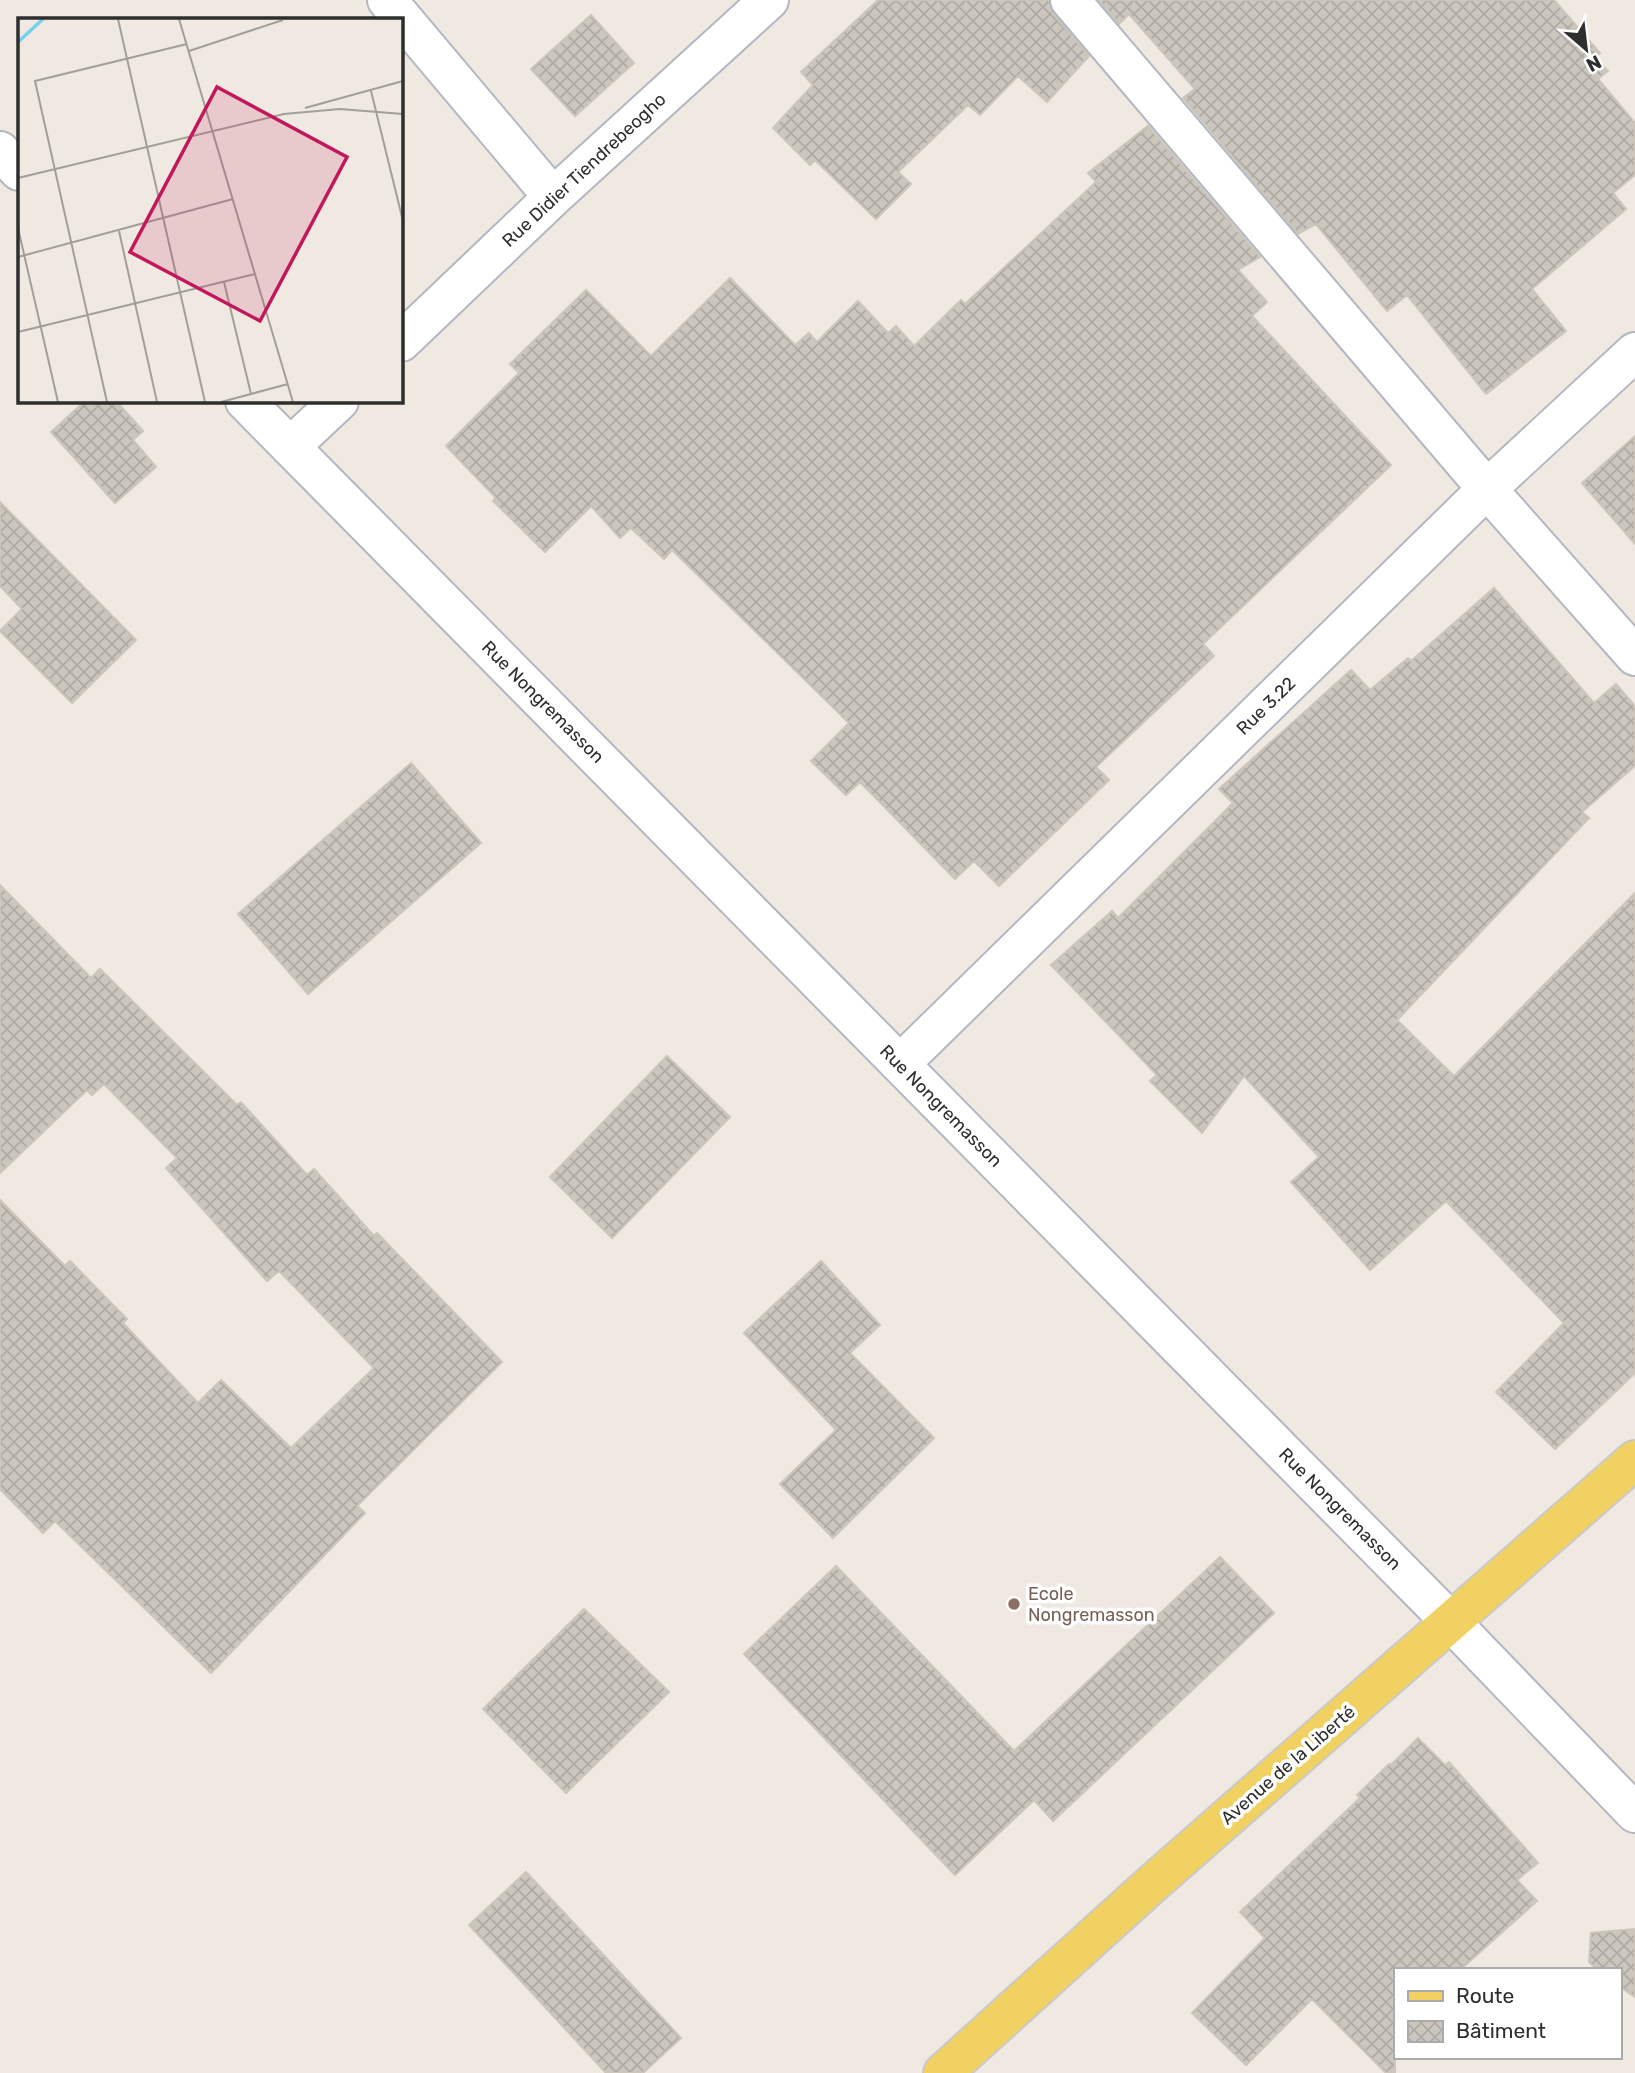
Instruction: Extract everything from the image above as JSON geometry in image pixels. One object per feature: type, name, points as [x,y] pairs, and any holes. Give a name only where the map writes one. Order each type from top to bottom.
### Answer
[{"type":"main road","name":"Avenue de la Liberté","points":[[943,2073],[1153,1883],[1635,1460]]},
{"type":"street","points":[[387,0],[552,197]]},
{"type":"street","name":"Rue Didier Tiendrebeogho","points":[[402,341],[552,197],[769,0]]},
{"type":"street","points":[[1070,0],[1487,489],[1635,656]]},
{"type":"street","points":[[0,151],[18,170]]},
{"type":"street","name":"Rue 3.22","points":[[900,1064],[1487,489],[1635,352]]},
{"type":"street","name":"Rue Nongremasson","points":[[246,402],[1451,1622],[1635,1813]]},
{"type":"street","points":[[290,447],[338,402]]},
{"type":"building","points":[[878,0],[1049,0],[1053,14],[1089,56],[1047,102],[1018,76],[980,115],[968,105],[898,172],[911,184],[876,219],[815,160],[810,165],[773,128],[813,85],[801,72]]},
{"type":"building","points":[[1099,0],[1554,0],[1600,53],[1595,58],[1608,71],[1598,79],[1635,123],[1635,175],[1613,193],[1626,209],[1532,289],[1566,331],[1486,394],[1407,295],[1387,311],[1316,224],[1298,234],[1183,98],[1195,89],[1129,14],[1119,24]]},
{"type":"building","points":[[591,15],[634,63],[575,116],[531,69]]},
{"type":"building","points":[[1148,126],[1260,257],[1238,270],[1267,302],[1252,316],[1391,465],[1203,644],[1214,656],[1096,767],[1109,780],[999,886],[974,861],[955,879],[860,782],[846,795],[811,761],[849,723],[672,550],[664,559],[631,528],[620,538],[591,506],[545,552],[493,501],[496,498],[446,446],[519,373],[510,364],[586,290],[651,356],[730,278],[795,345],[809,333],[817,342],[858,301],[888,333],[896,326],[914,346],[961,300],[965,304],[1096,182],[1088,173]]},
{"type":"building","points":[[84,402],[117,402],[143,431],[133,440],[156,467],[115,503],[51,432]]},
{"type":"building","points":[[1635,436],[1635,544],[1582,483]]},
{"type":"building","points":[[0,502],[136,640],[72,703],[0,631],[22,609],[0,586]]},
{"type":"building","points":[[1494,588],[1594,703],[1616,684],[1635,706],[1635,766],[1582,812],[1589,818],[1397,1020],[1454,1076],[1635,893],[1635,1373],[1555,1449],[1496,1392],[1564,1323],[1446,1201],[1370,1270],[1291,1182],[1319,1157],[1244,1076],[1202,1133],[1150,1081],[1157,1075],[1051,965],[1112,911],[1118,918],[1233,803],[1219,789],[1351,670],[1370,690],[1408,658],[1411,661]]},
{"type":"building","points":[[411,763],[481,843],[308,994],[238,914]]},
{"type":"building","points":[[0,885],[91,978],[100,969],[237,1105],[241,1102],[307,1175],[314,1169],[374,1236],[377,1233],[502,1362],[357,1506],[365,1513],[211,1673],[55,1521],[43,1533],[0,1489],[0,1200],[65,1266],[70,1261],[127,1319],[123,1323],[198,1403],[221,1380],[291,1448],[374,1368],[279,1271],[267,1281],[166,1168],[177,1158],[104,1084],[92,1095],[87,1090],[0,1173]]},
{"type":"building","points":[[667,1056],[730,1117],[612,1238],[550,1177]]},
{"type":"building","points":[[821,1261],[880,1325],[850,1353],[934,1438],[833,1538],[780,1484],[836,1430],[744,1333]]},
{"type":"building","points":[[1220,1557],[1274,1613],[1053,1821],[1034,1800],[955,1875],[744,1654],[836,1566],[1014,1751]]},
{"type":"building","points":[[584,1609],[669,1692],[566,1793],[483,1709]]},
{"type":"building","points":[[1418,1738],[1445,1765],[1449,1762],[1538,1863],[1517,1880],[1537,1901],[1462,1968],[1394,1968],[1395,2073],[1386,2073],[1312,1999],[1246,2065],[1192,2013],[1265,1938],[1240,1912],[1360,1798],[1357,1795]]},
{"type":"building","points":[[526,1872],[681,2038],[643,2073],[606,2073],[469,1925]]},
{"type":"building","points":[[1635,1929],[1635,1997],[1621,1987],[1621,1968],[1596,1968],[1589,1962],[1591,1933]]},
{"type":"place","name":"Ecole Nongremasson","points":[[1014,1604]]}]
